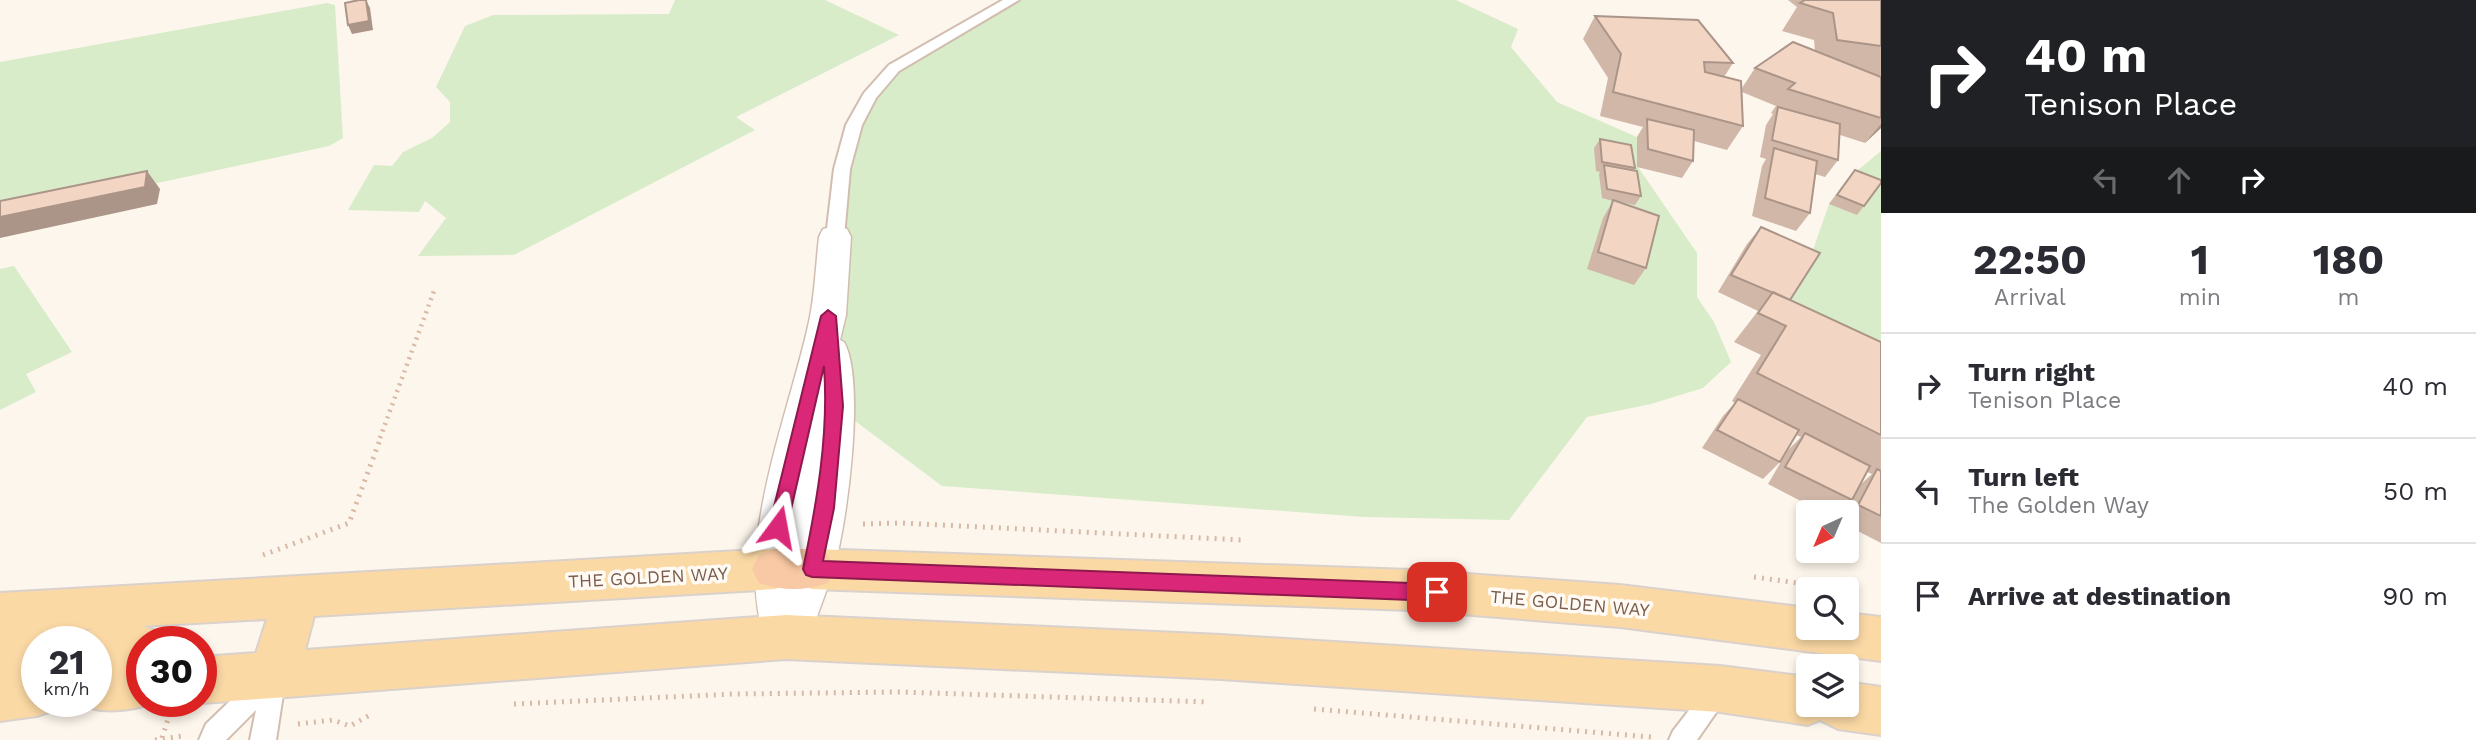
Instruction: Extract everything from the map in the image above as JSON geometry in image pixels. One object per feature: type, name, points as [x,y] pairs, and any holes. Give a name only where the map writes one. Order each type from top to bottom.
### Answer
[{"type":"main road","name":"THE GOLDEN WAY","points":[[0,614],[794,569],[1411,590],[1620,606],[1881,639]]},
{"type":"main road","points":[[274,675],[296,598]]},
{"type":"main road","points":[[217,679],[786,637],[1221,657],[1720,689],[1796,699]]},
{"type":"main road","points":[[0,654],[21,653]]},
{"type":"main road","points":[[217,658],[274,675]]},
{"type":"main road","points":[[0,696],[21,694]]},
{"type":"main road","points":[[1859,708],[1881,711]]},
{"type":"street","points":[[786,637],[794,569],[825,508],[835,406],[828,316],[835,237]]},
{"type":"lane","points":[[835,237],[842,169],[854,125],[869,96],[894,68],[1012,0]]},
{"type":"lane","points":[[264,734],[274,675]]},
{"type":"lane","points":[[214,737],[274,675]]},
{"type":"lane","points":[[1681,740],[1720,689]]},
{"type":"path","points":[[216,602],[229,567],[349,523],[434,291]]},
{"type":"path","points":[[509,704],[789,691],[954,692],[1166,703],[1218,702]]},
{"type":"path","points":[[1301,708],[1681,740]]},
{"type":"path","points":[[264,734],[333,720],[350,726],[368,715],[380,713]]},
{"type":"path","points":[[155,740],[214,737]]},
{"type":"green space","points":[[675,0],[825,0],[899,35],[736,117],[755,130],[514,255],[418,256],[446,218],[425,201],[419,212],[348,210],[374,165],[392,166],[403,152],[432,138],[450,122],[450,102],[436,87],[465,26],[493,15],[669,14]]},
{"type":"green space","points":[[1012,0],[1456,0],[1518,29],[1511,47],[1557,102],[1637,137],[1638,167],[1697,253],[1697,297],[1714,322],[1731,362],[1703,388],[1651,404],[1587,417],[1509,520],[1364,517],[942,486],[835,406],[835,237],[864,105],[894,68]]},
{"type":"green space","points":[[327,3],[335,5],[343,138],[329,146],[0,217],[0,62]]},
{"type":"green space","points":[[1881,151],[1881,385],[1772,332],[1806,270],[1829,204],[1847,179]]},
{"type":"green space","points":[[14,266],[72,352],[26,374],[36,392],[0,410],[0,269]]},
{"type":"building","points":[[366,0],[369,21],[348,25],[345,3]]},
{"type":"building","points":[[1805,0],[1881,0],[1881,46],[1837,40],[1833,13],[1800,3]]},
{"type":"building","points":[[1595,16],[1698,20],[1733,63],[1704,62],[1705,72],[1741,81],[1743,126],[1613,92],[1621,54]]},
{"type":"building","points":[[1793,42],[1881,77],[1881,118],[1788,89],[1795,83],[1755,68]]},
{"type":"building","points":[[1778,107],[1840,124],[1838,160],[1772,140]]},
{"type":"building","points":[[1647,119],[1694,130],[1693,161],[1648,149]]},
{"type":"building","points":[[1600,139],[1631,145],[1635,168],[1602,162]]},
{"type":"building","points":[[1774,148],[1817,161],[1810,213],[1765,198]]},
{"type":"building","points":[[1604,165],[1637,171],[1641,196],[1607,189]]},
{"type":"building","points":[[1855,170],[1881,180],[1864,206],[1837,195]]},
{"type":"building","points":[[147,171],[145,187],[0,217],[0,201]]},
{"type":"building","points":[[1613,200],[1659,216],[1646,268],[1598,252]]},
{"type":"building","points":[[1761,227],[1820,253],[1790,300],[1731,275]]},
{"type":"building","points":[[1773,292],[1881,342],[1881,435],[1757,373],[1786,326],[1758,313]]},
{"type":"building","points":[[1738,399],[1799,430],[1780,462],[1717,430]]},
{"type":"building","points":[[1805,433],[1870,466],[1852,500],[1785,467]]},
{"type":"building","points":[[1877,469],[1881,471],[1881,516],[1859,503]]},
{"type":"route","points":[[778,527],[828,316],[835,406],[825,508],[819,526],[812,569],[1437,592]]}]
